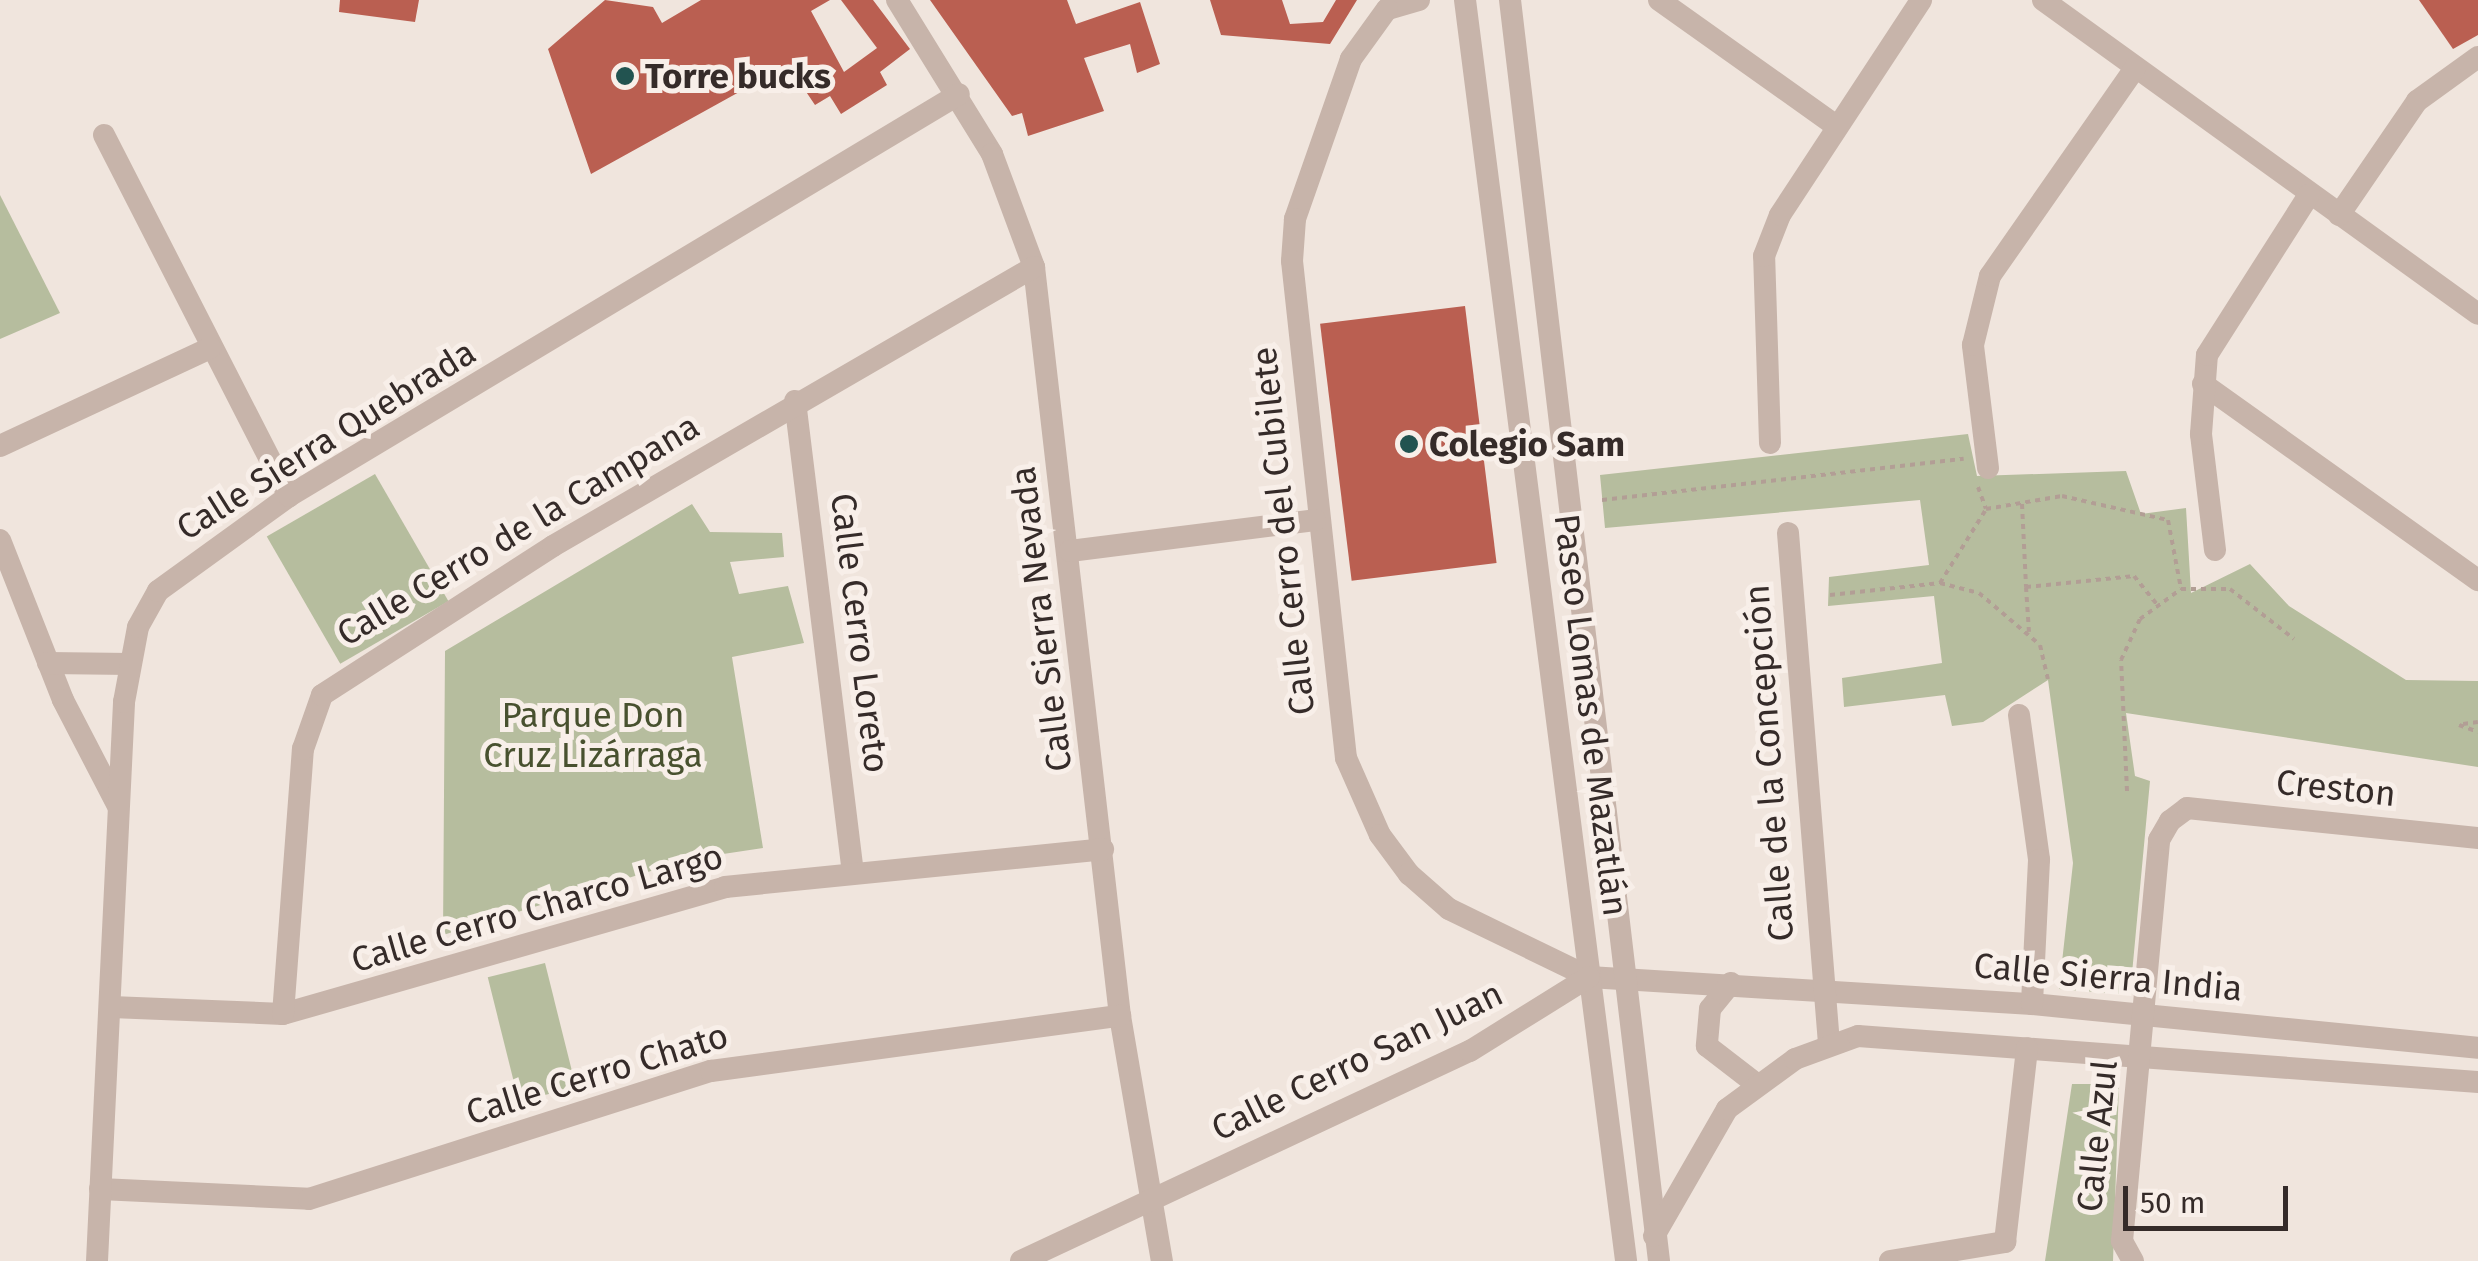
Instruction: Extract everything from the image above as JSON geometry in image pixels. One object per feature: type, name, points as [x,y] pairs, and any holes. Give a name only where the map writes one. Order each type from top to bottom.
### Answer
[{"type":"street","name":"Calle Sierra Nevada","points":[[896,0],[959,94],[1016,204],[1034,267],[1070,551],[1120,1016],[1162,1261]]},
{"type":"street","name":"Calle Cerro del Cubilete","points":[[1419,0],[1374,11],[1351,59],[1296,219],[1294,307],[1315,520],[1346,758],[1380,836],[1449,909],[1589,976]]},
{"type":"street","name":"Paseo Lomas de Mazatlán","points":[[1465,0],[1626,1261]]},
{"type":"street","name":"Paseo Lomas de Mazatlán","points":[[1510,0],[1659,1261]]},
{"type":"street","points":[[1659,0],[1836,126]]},
{"type":"street","points":[[1770,443],[1764,256],[1836,126],[1921,0]]},
{"type":"street","points":[[2043,0],[2309,196],[2478,314]]},
{"type":"street","points":[[2339,216],[2417,101],[2478,57]]},
{"type":"street","points":[[1988,468],[1973,345],[1990,276],[2135,68]]},
{"type":"street","name":"Calle Sierra Quebrada","points":[[97,1261],[118,806],[130,664],[158,591],[289,496],[959,94]]},
{"type":"street","points":[[104,135],[289,496]]},
{"type":"street","points":[[2215,550],[2203,384],[2217,331],[2309,196]]},
{"type":"street","name":"Calle Cerro de la Campana","points":[[283,1014],[302,749],[322,694],[795,401],[1034,267]]},
{"type":"street","points":[[0,446],[210,348]]},
{"type":"street","points":[[2203,384],[2478,580]]},
{"type":"street","name":"Calle Cerro Loreto","points":[[795,401],[853,873]]},
{"type":"street","points":[[1070,551],[1315,520]]},
{"type":"street","name":"Calle de la Concepción","points":[[1788,532],[1820,988]]},
{"type":"street","points":[[0,540],[48,663],[118,806]]},
{"type":"street","points":[[48,663],[130,664]]},
{"type":"street","points":[[2019,715],[2039,860],[2032,1004]]},
{"type":"street","name":"Creston","points":[[2187,808],[2478,838]]},
{"type":"street","name":"Calle Azul","points":[[2133,1261],[2122,1241],[2159,840],[2187,808]]},
{"type":"street","name":"Calle Cerro Charco Largo","points":[[111,1008],[283,1014],[725,886],[1103,849]]},
{"type":"street","name":"Calle Sierra India","points":[[1589,976],[2032,1004],[2478,1048]]},
{"type":"street","name":"Calle Cerro San Juan","points":[[1021,1261],[1470,1051],[1589,976]]},
{"type":"street","points":[[1731,983],[1710,1009],[1706,1046],[1715,1061],[1755,1083]]},
{"type":"street","points":[[1820,988],[1829,1044]]},
{"type":"street","name":"Calle Cerro Chato","points":[[100,1189],[309,1198],[711,1071],[1120,1016]]},
{"type":"street","points":[[1640,1261],[1701,1140],[1755,1083],[1829,1044],[1896,1035],[2478,1082]]},
{"type":"street","points":[[1890,1261],[2005,1242],[2028,1048]]},
{"type":"path","points":[[1602,500],[1968,459],[1986,510]]},
{"type":"path","points":[[1940,583],[1986,510],[2062,496],[2168,520],[2182,589]]},
{"type":"path","points":[[2022,503],[2030,632],[2048,679]]},
{"type":"path","points":[[2026,587],[2134,576],[2158,604]]},
{"type":"path","points":[[1830,595],[1940,583],[1979,593],[2030,632]]},
{"type":"path","points":[[2127,790],[2122,660],[2158,604],[2182,589],[2230,590],[2294,640]]},
{"type":"path","points":[[2478,722],[2459,724],[2478,732]]},
{"type":"green space","points":[[0,195],[60,313],[0,339]]},
{"type":"green space","points":[[1968,434],[1977,476],[2126,471],[2141,514],[2186,508],[2191,593],[2250,564],[2289,606],[2406,680],[2478,681],[2478,767],[2126,713],[2135,776],[2150,781],[2130,995],[2059,989],[2073,863],[2048,680],[1983,722],[1952,726],[1945,695],[1844,707],[1842,678],[1942,663],[1934,596],[1828,606],[1829,577],[1929,565],[1920,500],[1605,528],[1600,475]]},
{"type":"green space","points":[[375,474],[448,601],[340,664],[267,536]]},
{"type":"green space","name":"Parque Don Cruz Lizárraga","points":[[692,504],[710,532],[782,533],[784,557],[730,562],[739,594],[788,586],[804,643],[732,657],[763,848],[690,859],[443,935],[445,651]]},
{"type":"green space","points":[[545,963],[576,1087],[519,1101],[488,977]]},
{"type":"green space","points":[[2072,1084],[2119,1084],[2113,1261],[2045,1261]]},
{"type":"building","points":[[340,0],[419,0],[415,22],[339,12]]},
{"type":"building","points":[[605,0],[653,7],[662,23],[701,0],[830,0],[811,11],[844,72],[877,48],[841,0],[873,0],[910,49],[880,72],[887,85],[841,114],[830,96],[815,105],[788,65],[591,174],[548,49]]},
{"type":"building","points":[[930,0],[1067,0],[1076,24],[1140,2],[1160,64],[1137,73],[1130,44],[1084,58],[1104,111],[1028,136],[1022,113],[1012,116]]},
{"type":"building","points":[[1210,0],[1282,0],[1290,24],[1323,22],[1336,0],[1357,0],[1330,44],[1221,35]]},
{"type":"building","points":[[2419,0],[2478,0],[2478,35],[2453,49]]},
{"type":"building","name":"Colegio Sam","points":[[1465,306],[1497,563],[1352,581],[1320,324]]},
{"type":"place","name":"Torre bucks","points":[[625,76]]},
{"type":"place","name":"Colegio Sam","points":[[1409,444]]}]
